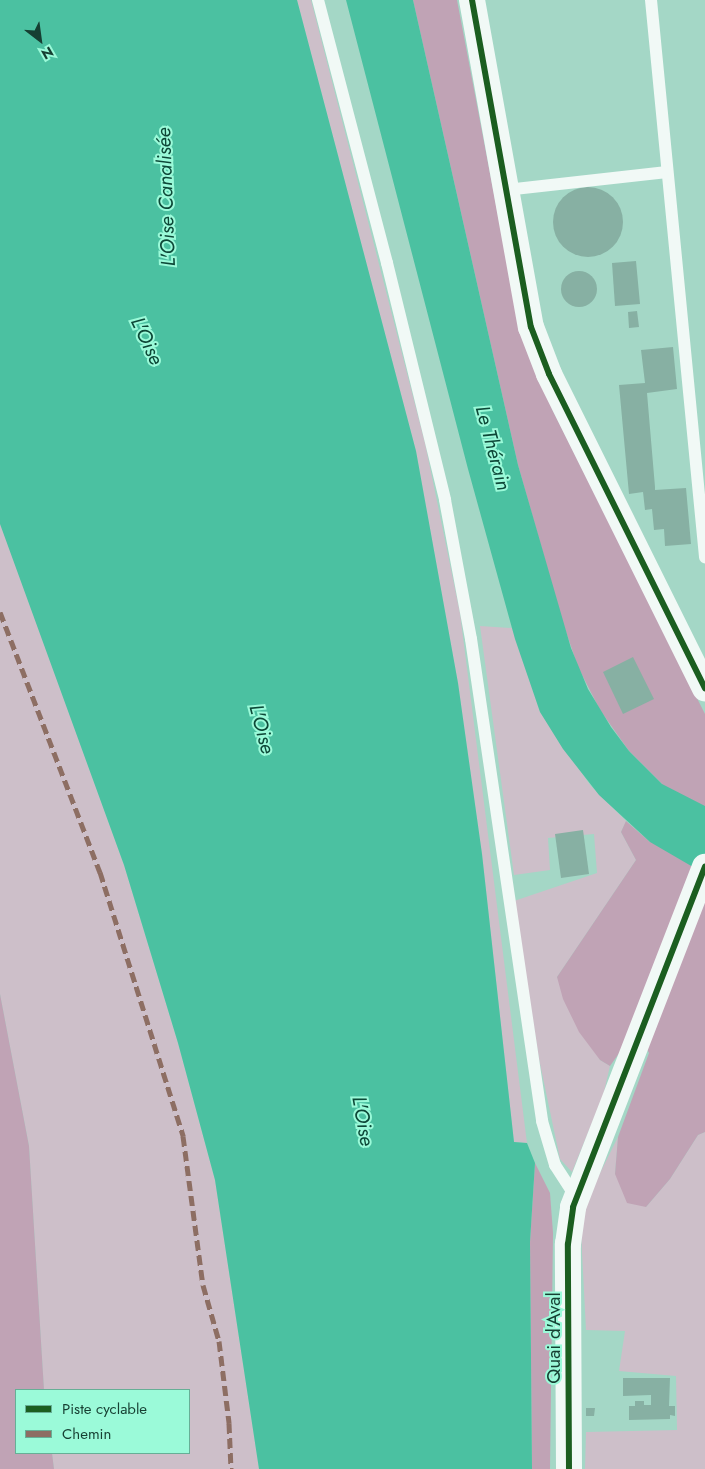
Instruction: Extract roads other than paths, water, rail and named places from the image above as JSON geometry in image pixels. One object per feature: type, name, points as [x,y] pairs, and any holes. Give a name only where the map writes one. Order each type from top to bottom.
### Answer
[{"type":"street","points":[[472,0],[531,327],[548,374],[705,688]]},
{"type":"street","name":"Quai d'Aval","points":[[569,1469],[568,1244],[575,1202],[703,872]]},
{"type":"lane","points":[[318,0],[387,263],[445,500],[473,648],[542,1121],[556,1166],[575,1202]]},
{"type":"lane","points":[[651,0],[705,557]]},
{"type":"lane","points":[[506,190],[667,172]]},
{"type":"water","points":[[0,0],[297,0],[416,451],[458,683],[482,854],[514,1142],[527,1143],[535,1163],[530,1242],[532,1469],[259,1469],[215,1180],[178,1043],[124,865],[0,524]]},
{"type":"water","name":"Le Thérain","points":[[346,0],[413,0],[518,465],[571,648],[588,689],[611,727],[629,751],[662,784],[705,806],[705,874],[650,842],[599,795],[563,749],[540,712],[515,639],[468,469]]},
{"type":"water label","name":"L'Oise Canalisée","points":[[166,197]]},
{"type":"water label","name":"L'Oise","points":[[147,341]]},
{"type":"water label","name":"L'Oise","points":[[262,729]]},
{"type":"water label","name":"L'Oise","points":[[363,1121]]}]
